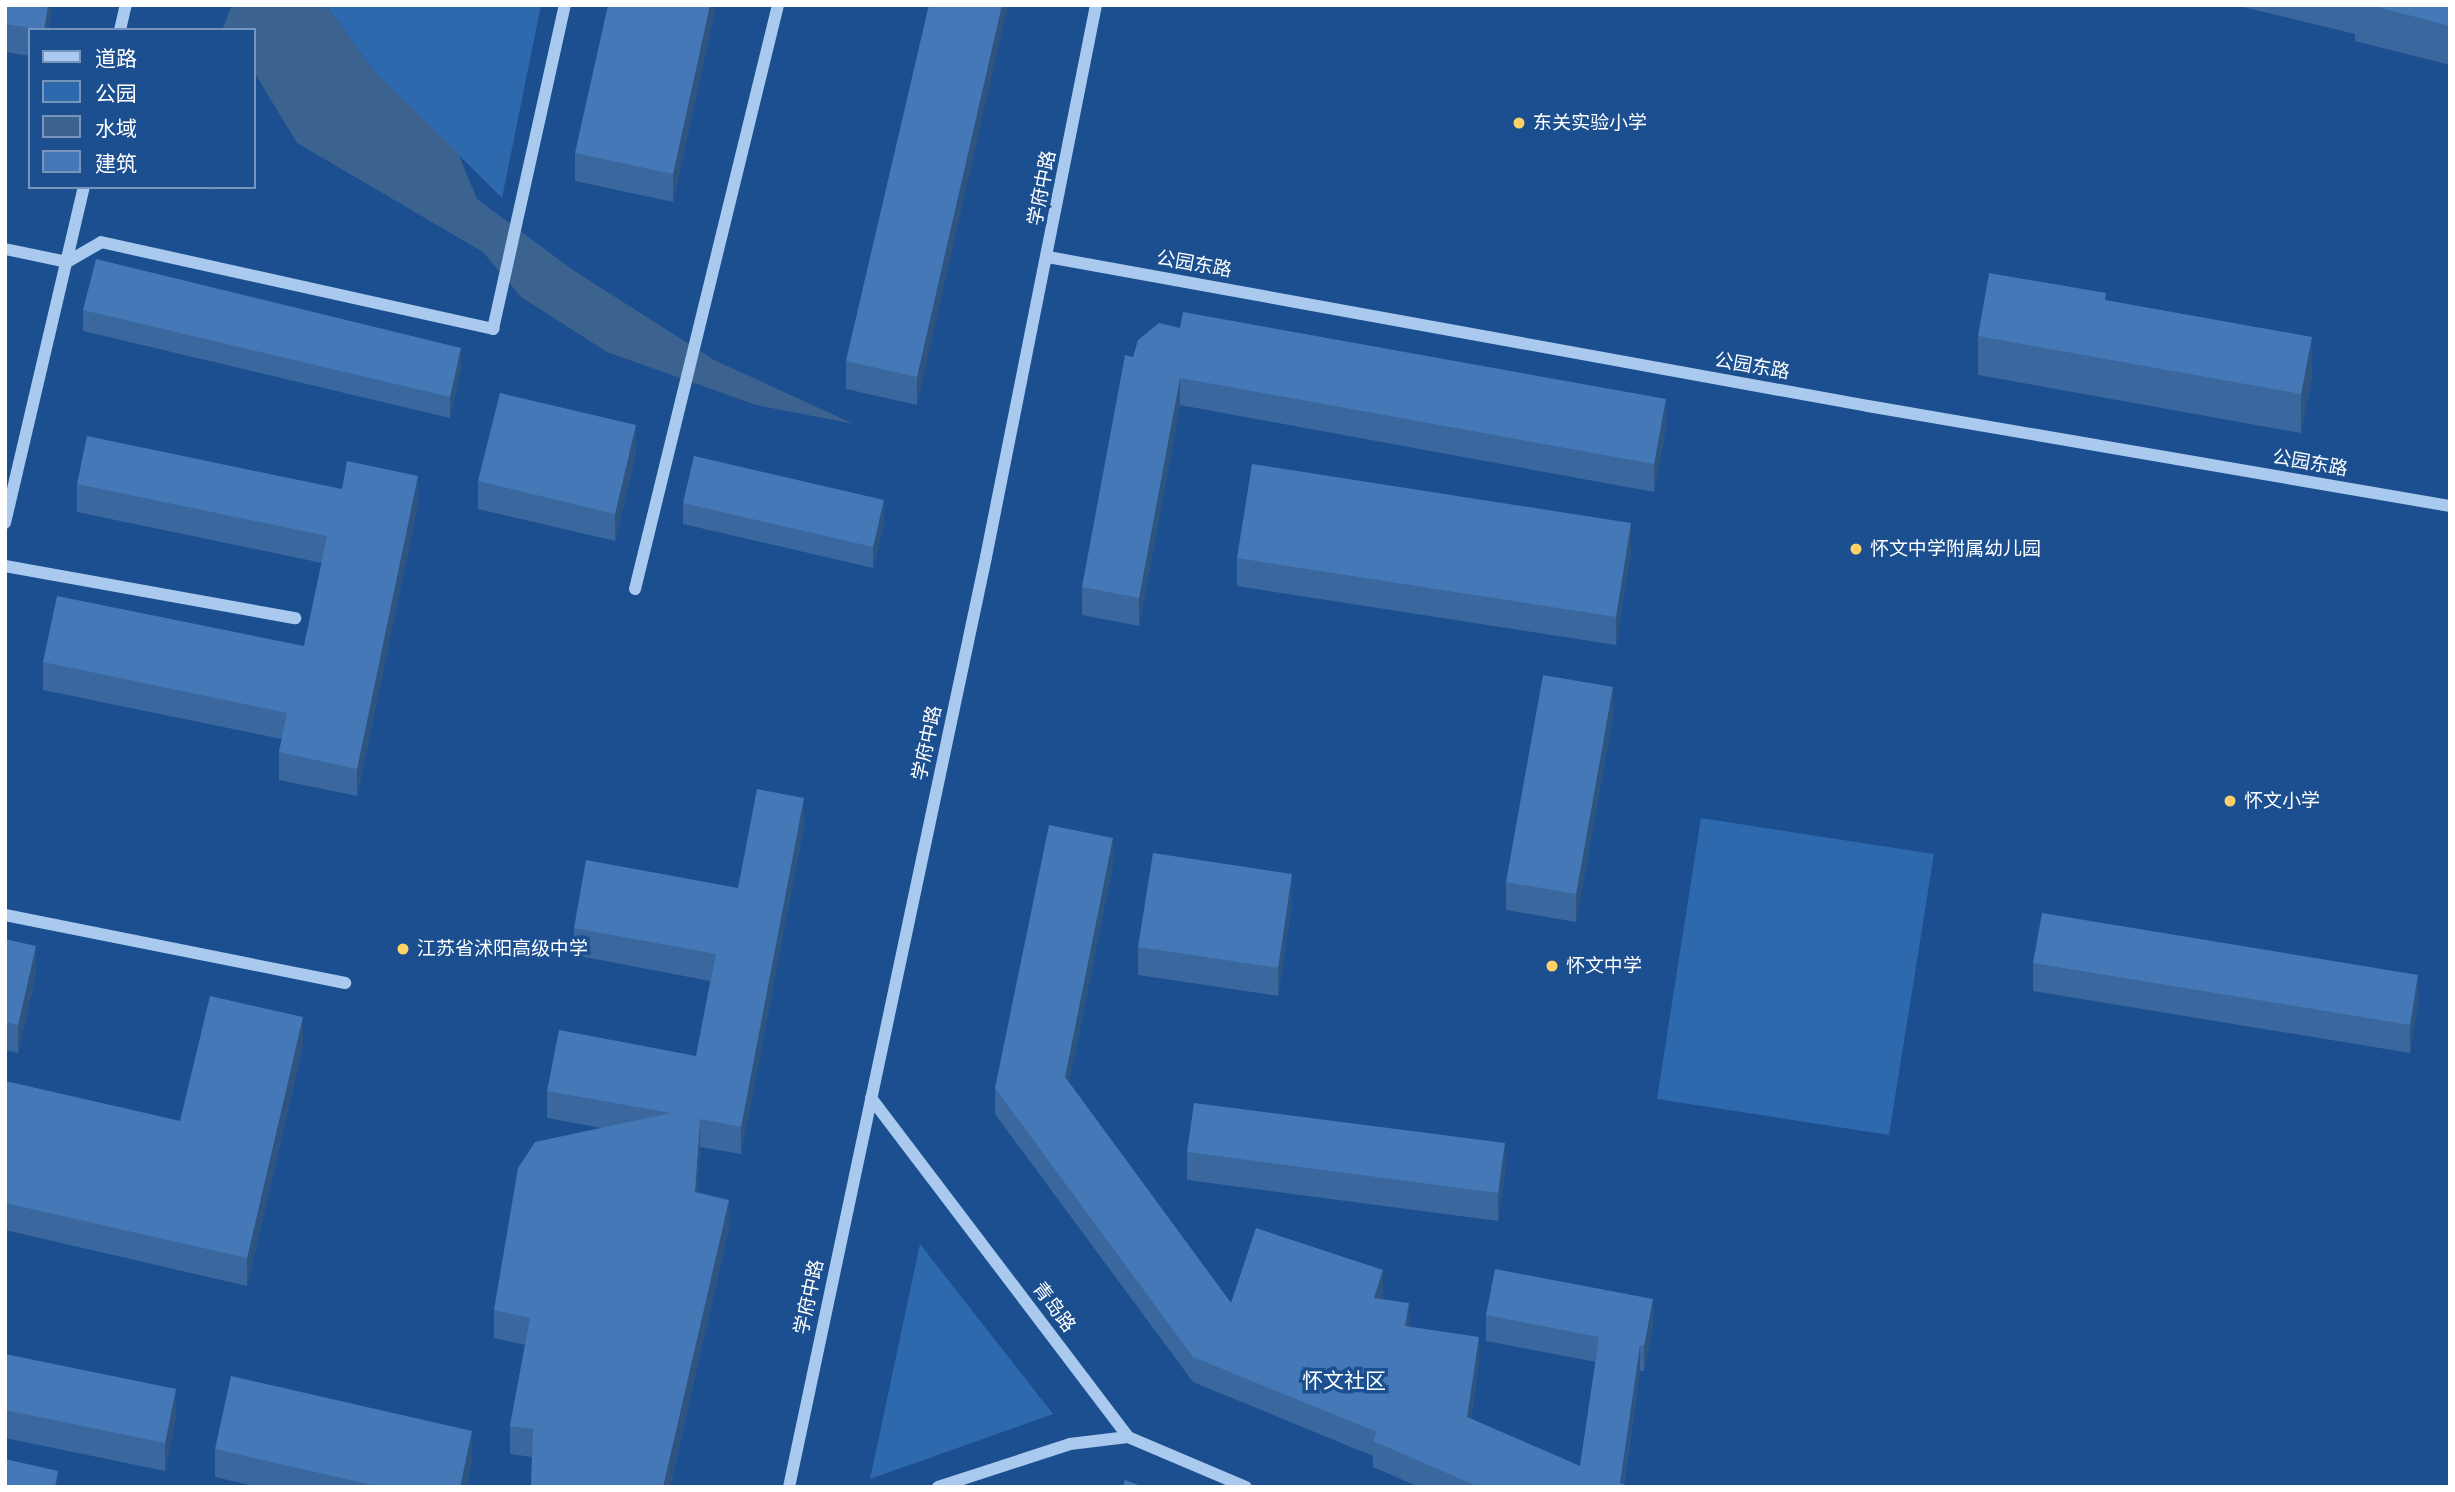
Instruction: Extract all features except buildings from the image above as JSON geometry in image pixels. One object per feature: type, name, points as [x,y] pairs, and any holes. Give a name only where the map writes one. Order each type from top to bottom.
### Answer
[{"type":"street","points":[[120,28],[126,5]]},
{"type":"street","points":[[5,249],[68,262],[101,242],[493,329],[565,5]]},
{"type":"street","points":[[635,589],[778,5]]},
{"type":"street","name":"学府中路","points":[[789,1487],[1048,257],[1096,5]]},
{"type":"street","points":[[5,523],[84,189]]},
{"type":"street","name":"公园东路","points":[[1048,257],[1868,407],[2450,506]]},
{"type":"street","points":[[5,566],[295,618]]},
{"type":"street","points":[[5,915],[345,983]]},
{"type":"street","name":"青岛路","points":[[871,1098],[1128,1437]]},
{"type":"street","points":[[938,1487],[1070,1444],[1128,1437],[1247,1487]]},
{"type":"green space","points":[[326,5],[541,5],[502,198],[373,70]]},
{"type":"green space","points":[[1701,818],[1934,854],[1889,1135],[1657,1099]]},
{"type":"green space","points":[[920,1244],[1053,1414],[870,1479]]},
{"type":"water","points":[[232,5],[326,5],[373,70],[458,153],[477,199],[573,270],[714,360],[854,424],[756,405],[607,352],[521,297],[483,252],[297,143],[256,75],[256,28],[223,28]]},
{"type":"place","name":"东关实验小学","points":[[1519,123]]},
{"type":"place","name":"怀文中学附属幼儿园","points":[[1856,549]]},
{"type":"place","name":"怀文小学","points":[[2230,801]]},
{"type":"place","name":"江苏省沭阳高级中学","points":[[403,949]]},
{"type":"place","name":"怀文中学","points":[[1552,966]]},
{"type":"district","name":"怀文社区","points":[[1344,1381]]}]
